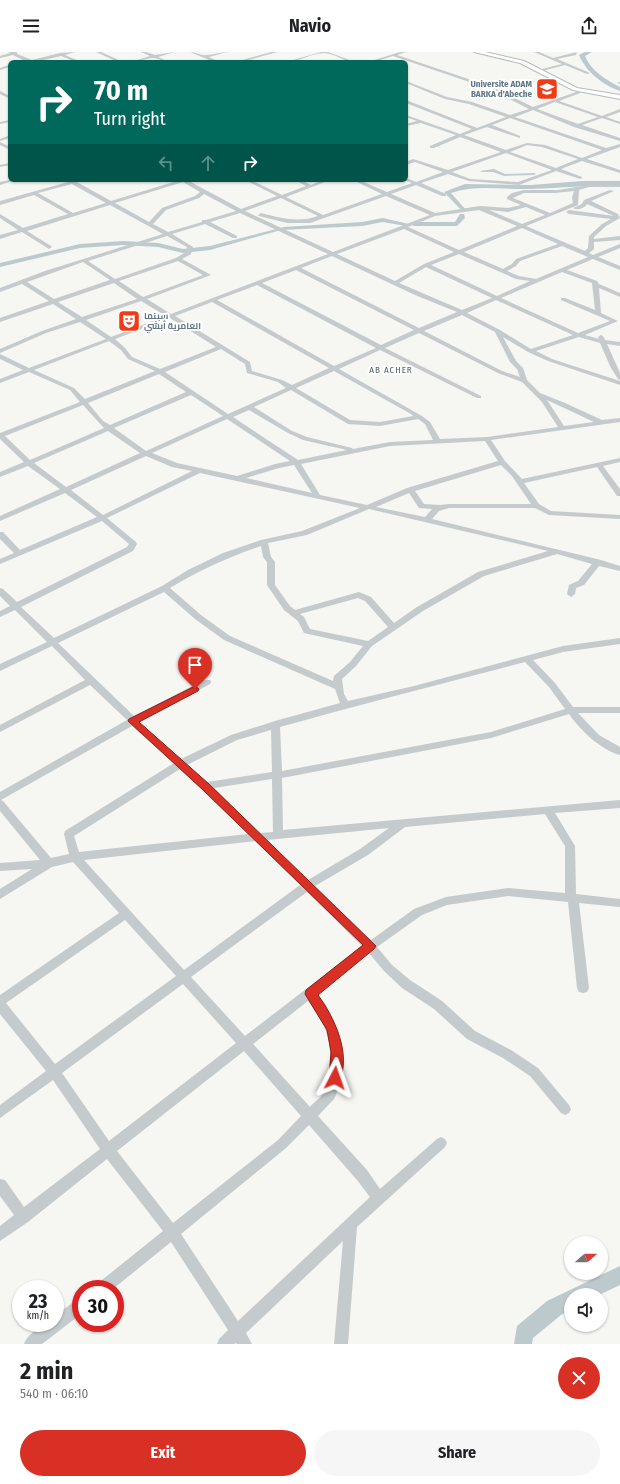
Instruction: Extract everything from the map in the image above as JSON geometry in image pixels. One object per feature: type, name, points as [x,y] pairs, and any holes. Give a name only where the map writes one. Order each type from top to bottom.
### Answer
[{"type":"highway","points":[[477,52],[517,61],[578,88],[617,96]]},
{"type":"highway","points":[[483,52],[519,60],[582,92],[617,96]]},
{"type":"street","points":[[0,57],[12,53],[22,52]]},
{"type":"street","points":[[55,52],[74,60]]},
{"type":"street","points":[[40,60],[73,52]]},
{"type":"street","points":[[98,52],[116,60]]},
{"type":"street","points":[[143,52],[162,60]]},
{"type":"street","points":[[141,60],[173,52]]},
{"type":"street","points":[[192,52],[213,60]]},
{"type":"street","points":[[205,57],[225,52]]},
{"type":"street","points":[[245,60],[275,52]]},
{"type":"street","points":[[295,60],[324,52],[347,60]]},
{"type":"street","points":[[377,60],[404,52]]},
{"type":"street","points":[[536,52],[588,73]]},
{"type":"street","points":[[552,59],[575,54],[575,52]]},
{"type":"street","points":[[12,53],[27,60]]},
{"type":"street","points":[[393,55],[408,60]]},
{"type":"street","points":[[408,60],[491,88],[534,110],[620,140]]},
{"type":"street","points":[[540,71],[565,64]]},
{"type":"street","points":[[408,83],[446,98],[470,103],[606,150]]},
{"type":"street","points":[[432,147],[476,129],[582,92]]},
{"type":"street","points":[[556,101],[620,123]]},
{"type":"street","points":[[408,102],[476,129]]},
{"type":"street","points":[[571,128],[620,110]]},
{"type":"street","points":[[408,117],[580,178]]},
{"type":"street","points":[[408,125],[419,122]]},
{"type":"street","points":[[488,126],[518,137]]},
{"type":"street","points":[[557,133],[564,130]]},
{"type":"street","points":[[247,209],[274,219],[287,221],[302,222],[324,217],[445,173],[531,144],[620,172]]},
{"type":"street","points":[[408,163],[415,160],[445,173],[469,180],[508,185],[519,184],[549,173],[579,159],[620,145]]},
{"type":"street","points":[[482,171],[494,170],[504,175],[549,173]]},
{"type":"street","points":[[408,180],[444,195]]},
{"type":"street","points":[[0,203],[67,182]]},
{"type":"street","points":[[0,320],[188,255],[190,247],[186,244],[72,182]]},
{"type":"street","points":[[0,237],[177,182]]},
{"type":"street","points":[[188,182],[240,211],[463,313],[530,351],[570,368],[620,383]]},
{"type":"street","points":[[251,182],[324,217]]},
{"type":"street","points":[[301,182],[310,186]]},
{"type":"street","points":[[0,290],[83,260],[204,221],[247,209],[279,196],[322,182]]},
{"type":"street","points":[[359,182],[434,215]]},
{"type":"street","points":[[604,225],[602,221],[576,208],[553,213],[509,198],[514,193],[523,191],[553,193],[589,186],[617,189]]},
{"type":"street","points":[[576,208],[575,198],[577,189]]},
{"type":"street","points":[[396,283],[426,265],[532,223],[553,213],[584,205],[586,201],[617,189]]},
{"type":"street","points":[[150,224],[164,209],[197,197],[204,191]]},
{"type":"street","points":[[34,193],[72,214]]},
{"type":"street","points":[[586,201],[616,216],[618,219]]},
{"type":"street","points":[[0,380],[434,215],[480,208],[508,210],[526,205]]},
{"type":"street","points":[[480,208],[620,268]]},
{"type":"street","points":[[532,223],[535,208]]},
{"type":"street","points":[[0,216],[24,229],[49,247]]},
{"type":"street","points":[[592,216],[618,219]]},
{"type":"street","points":[[586,253],[591,249],[591,237],[604,225],[618,219]]},
{"type":"street","points":[[204,221],[235,237]]},
{"type":"street","points":[[404,227],[518,278],[539,281]]},
{"type":"street","points":[[591,241],[620,238]]},
{"type":"street","points":[[503,271],[514,265],[518,260],[562,244]]},
{"type":"street","points":[[0,519],[420,330],[620,246]]},
{"type":"street","points":[[0,351],[44,332],[208,275],[178,259]]},
{"type":"street","points":[[83,260],[142,299],[248,363],[249,372],[280,381],[348,422],[380,424],[420,417]]},
{"type":"street","points":[[426,265],[577,335],[603,342],[620,344]]},
{"type":"street","points":[[514,265],[518,278]]},
{"type":"street","points":[[296,268],[504,374],[524,381],[539,396],[562,428]]},
{"type":"street","points":[[561,270],[595,282],[596,285],[620,295]]},
{"type":"street","points":[[22,281],[109,338],[123,349],[130,358],[159,371],[296,462],[316,495]]},
{"type":"street","points":[[257,282],[381,348],[479,397]]},
{"type":"street","points":[[596,285],[598,314]]},
{"type":"street","points":[[563,299],[617,322]]},
{"type":"street","points":[[212,300],[420,417],[428,423],[438,442]]},
{"type":"street","points":[[530,351],[617,322]]},
{"type":"street","points":[[598,329],[614,368],[620,378]]},
{"type":"street","points":[[497,331],[513,362],[520,368],[524,381]]},
{"type":"street","points":[[0,614],[132,547],[133,544],[65,489],[29,463],[0,436],[221,347]]},
{"type":"street","points":[[0,356],[72,389],[108,428],[144,453],[175,465],[316,495],[557,550],[620,569]]},
{"type":"street","points":[[0,475],[191,392]]},
{"type":"street","points":[[539,396],[564,404],[602,423]]},
{"type":"street","points":[[249,407],[290,432],[305,439],[352,450]]},
{"type":"street","points":[[238,478],[296,462],[352,450],[390,444],[487,439],[620,420]]},
{"type":"street","points":[[487,439],[502,462],[519,482],[536,506],[549,513],[620,517]]},
{"type":"street","points":[[519,482],[620,460]]},
{"type":"street","points":[[0,668],[165,588],[212,561],[264,542],[304,533],[410,490],[502,462]]},
{"type":"street","points":[[599,465],[620,494]]},
{"type":"street","points":[[0,562],[102,518],[198,471]]},
{"type":"street","points":[[410,490],[422,506],[536,506]]},
{"type":"street","points":[[427,520],[433,510],[438,507]]},
{"type":"street","points":[[0,534],[20,554]]},
{"type":"street","points":[[264,542],[267,557],[271,562],[270,572],[272,584],[287,608],[301,619],[307,631],[369,644]]},
{"type":"street","points":[[345,705],[337,678],[353,664],[369,644],[420,609],[481,574],[557,550]]},
{"type":"street","points":[[571,594],[572,587],[581,583],[598,562]]},
{"type":"street","points":[[165,588],[198,617],[227,638],[339,687]]},
{"type":"street","points":[[0,591],[132,721],[205,786],[258,837],[370,946],[388,968],[406,984],[438,1005],[471,1035],[507,1054],[534,1072],[565,1109]]},
{"type":"street","points":[[294,613],[359,595],[368,599],[393,627]]},
{"type":"street","points":[[379,1198],[362,1175],[310,1116],[75,857],[70,834],[72,831],[180,764],[234,737],[345,705],[528,660],[563,649],[620,641]]},
{"type":"street","points":[[528,660],[552,685],[578,720],[596,737],[620,752]]},
{"type":"street","points":[[0,729],[92,680]]},
{"type":"street","points":[[0,797],[132,721],[207,682]]},
{"type":"street","points":[[205,786],[276,775],[491,735],[572,710],[620,710]]},
{"type":"street","points":[[275,724],[278,835]]},
{"type":"street","points":[[0,804],[49,863]]},
{"type":"street","points":[[0,867],[49,863],[75,857],[258,837],[620,804]]},
{"type":"street","points":[[548,811],[570,846],[570,892],[573,898],[583,988]]},
{"type":"street","points":[[0,1112],[308,886],[364,852],[402,823]]},
{"type":"street","points":[[0,895],[49,863]]},
{"type":"street","points":[[0,1234],[370,946],[418,912],[446,901],[508,892],[620,903]]},
{"type":"street","points":[[0,1001],[127,913]]},
{"type":"street","points":[[113,1280],[282,1144],[330,1095],[335,1078],[337,1052],[332,1030],[322,1009],[310,994]]},
{"type":"street","points":[[0,1005],[54,1072],[108,1150],[173,1233],[245,1344]]},
{"type":"street","points":[[224,1344],[379,1198],[442,1143]]},
{"type":"street","points":[[0,1185],[23,1217]]},
{"type":"street","points":[[341,1344],[351,1225]]},
{"type":"street","points":[[31,1344],[72,1312]]},
{"type":"waterway","points":[[589,52],[582,55],[584,61],[592,71],[620,89]]},
{"type":"waterway","points":[[463,210],[447,192],[465,186],[531,187],[582,183],[620,183]]},
{"type":"waterway","points":[[414,224],[457,224],[462,218],[462,215]]},
{"type":"waterway","points":[[284,229],[362,224],[383,220],[406,224]]},
{"type":"waterway","points":[[0,265],[80,246],[123,243],[158,245],[183,251],[210,248],[278,230]]},
{"type":"waterway","points":[[593,1288],[620,1275]]},
{"type":"waterway","points":[[523,1344],[524,1333],[554,1308],[564,1303]]},
{"type":"place","name":"Universite ADAM BARKA d'Abeche","points":[[547,89]]},
{"type":"place","name":"سينما العامرية أبشي","points":[[129,321]]},
{"type":"district","name":"AB ACHER","points":[[391,370]]},
{"type":"route","points":[[195,689],[132,721],[205,786],[370,946],[310,994],[322,1009],[332,1030],[337,1052],[335,1078]]}]
